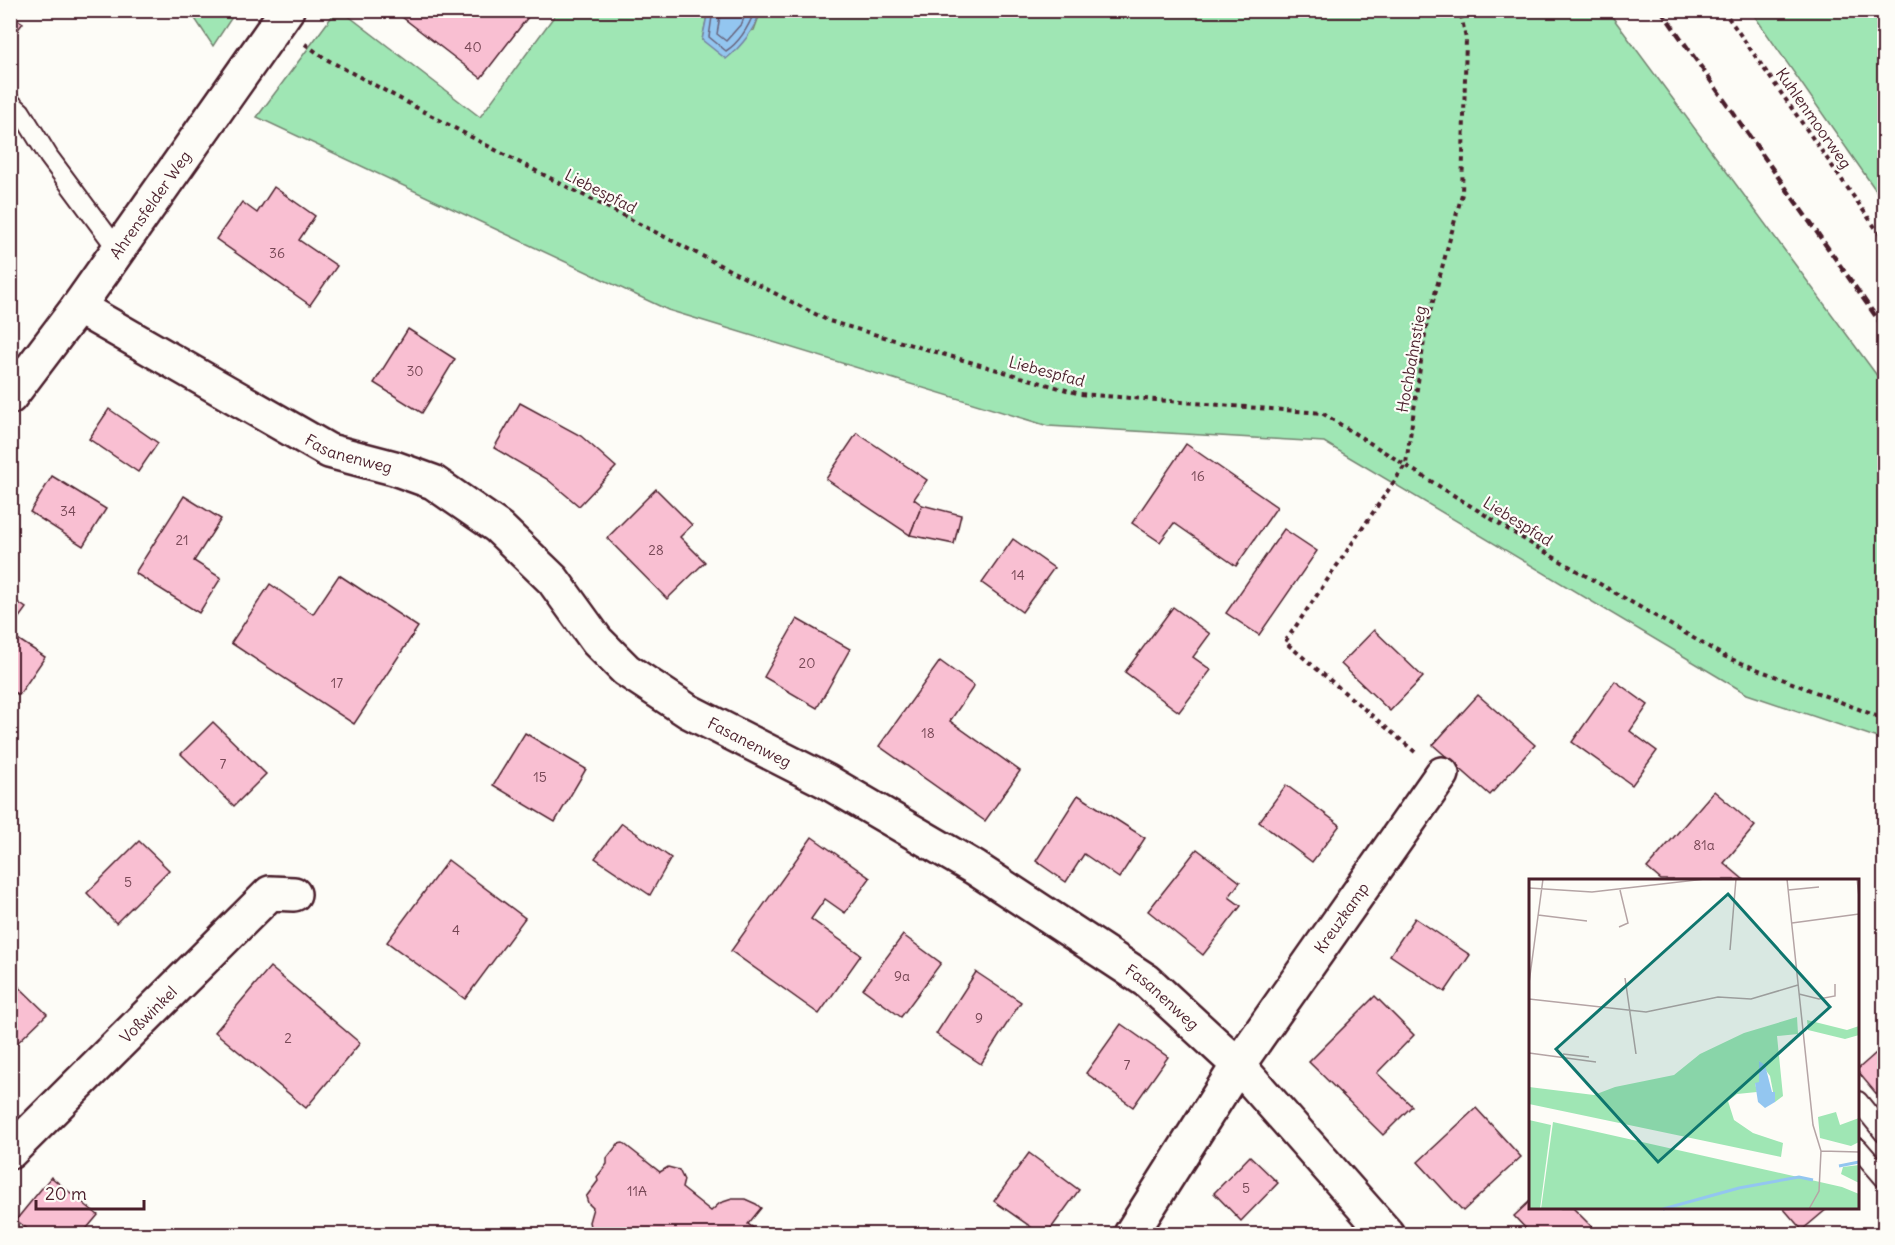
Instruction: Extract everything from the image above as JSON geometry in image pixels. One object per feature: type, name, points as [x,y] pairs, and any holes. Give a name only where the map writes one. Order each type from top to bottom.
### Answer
[{"type":"street","name":"Ahrensfelder Weg","points":[[10,397],[78,307],[282,17]]},
{"type":"street","name":"Fasanenweg","points":[[78,307],[329,451],[394,468],[433,482],[498,527],[553,580],[597,641],[626,670],[688,711],[826,781],[975,868],[1147,981],[1238,1065],[1387,1234]]},
{"type":"street","name":"Kreuzkamp","points":[[1131,1234],[1238,1065],[1442,774]]},
{"type":"street","name":"Voßwinkel","points":[[10,1152],[270,894],[294,894]]},
{"type":"lane","points":[[10,102],[21,112],[49,157],[118,250]]},
{"type":"lane","points":[[1859,1103],[1884,1133]]},
{"type":"lane","points":[[1859,1150],[1884,1178]]},
{"type":"path","name":"Hochbahnstieg","points":[[1442,774],[1286,642],[1406,464],[1426,327],[1462,194],[1466,39],[1460,10]]},
{"type":"path","name":"Kuhlenmoorweg","points":[[1723,10],[1884,240]]},
{"type":"path","name":"Liebespfad","points":[[282,17],[326,58],[503,154],[828,321],[1080,394],[1322,413],[1538,548],[1726,657],[1884,719]]},
{"type":"green space","points":[[190,11],[236,11],[213,46]]},
{"type":"green space","points":[[336,11],[342,11],[480,117],[558,11],[708,11],[702,40],[754,30],[761,11],[1608,11],[1884,385],[1884,740],[1747,694],[1324,442],[1048,426],[668,310],[257,117]]},
{"type":"green space","points":[[1751,11],[1884,11],[1884,202]]},
{"type":"water","points":[[708,10],[761,11],[747,37],[726,59],[702,40]]},
{"type":"building","points":[[393,10],[520,10],[528,17],[481,78]]},
{"type":"building","points":[[10,15],[23,23],[10,40]]},
{"type":"building","points":[[274,187],[315,216],[299,240],[337,266],[310,305],[216,239],[242,202],[257,213]]},
{"type":"building","points":[[408,329],[455,359],[422,413],[374,383]]},
{"type":"building","points":[[520,403],[581,436],[616,467],[579,506],[547,479],[494,448]]},
{"type":"building","points":[[109,409],[158,443],[138,472],[89,439]]},
{"type":"building","points":[[857,433],[927,480],[914,499],[922,505],[910,535],[826,479]]},
{"type":"building","points":[[1186,444],[1277,507],[1236,566],[1174,523],[1160,542],[1132,523]]},
{"type":"building","points":[[52,476],[106,509],[83,546],[30,512]]},
{"type":"building","points":[[656,489],[692,525],[680,537],[705,562],[667,599],[607,538]]},
{"type":"building","points":[[184,496],[221,519],[194,561],[221,578],[199,613],[135,573]]},
{"type":"building","points":[[922,505],[961,515],[954,544],[910,535]]},
{"type":"building","points":[[1284,529],[1317,551],[1259,635],[1226,613]]},
{"type":"building","points":[[1013,539],[1054,568],[1022,612],[982,583]]},
{"type":"building","points":[[339,575],[418,627],[354,724],[231,643],[270,584],[313,614]]},
{"type":"building","points":[[10,597],[26,608],[10,630]]},
{"type":"building","points":[[1173,607],[1210,634],[1193,657],[1211,670],[1179,712],[1125,672]]},
{"type":"building","points":[[797,619],[850,649],[817,708],[764,677]]},
{"type":"building","points":[[1374,630],[1423,677],[1390,711],[1341,664]]},
{"type":"building","points":[[10,634],[45,657],[19,695],[10,690]]},
{"type":"building","points":[[940,661],[974,686],[950,721],[1020,771],[985,821],[879,746]]},
{"type":"building","points":[[1615,681],[1648,705],[1630,731],[1657,751],[1632,785],[1572,742]]},
{"type":"building","points":[[1478,695],[1535,745],[1490,795],[1433,745]]},
{"type":"building","points":[[213,722],[266,774],[234,806],[181,754]]},
{"type":"building","points":[[525,733],[586,769],[555,822],[493,785]]},
{"type":"building","points":[[1286,785],[1340,825],[1312,862],[1259,822]]},
{"type":"building","points":[[1714,791],[1755,826],[1724,863],[1743,879],[1660,879],[1647,868]]},
{"type":"building","points":[[1078,795],[1145,838],[1119,878],[1084,854],[1066,882],[1036,861]]},
{"type":"building","points":[[622,823],[671,858],[650,895],[595,858]]},
{"type":"building","points":[[812,837],[870,878],[845,913],[825,899],[811,919],[861,955],[819,1014],[731,951]]},
{"type":"building","points":[[139,841],[169,870],[116,923],[87,893]]},
{"type":"building","points":[[1197,849],[1240,882],[1229,897],[1241,906],[1203,955],[1148,911]]},
{"type":"building","points":[[448,860],[525,918],[465,999],[387,942]]},
{"type":"building","points":[[1415,918],[1470,955],[1445,992],[1390,955]]},
{"type":"building","points":[[903,935],[941,963],[901,1017],[863,989]]},
{"type":"building","points":[[270,967],[360,1043],[306,1108],[215,1032]]},
{"type":"building","points":[[976,972],[1021,1002],[981,1064],[936,1034]]},
{"type":"building","points":[[10,978],[47,1014],[10,1050]]},
{"type":"building","points":[[1375,996],[1414,1035],[1377,1073],[1412,1106],[1383,1135],[1309,1062]]},
{"type":"building","points":[[1121,1024],[1168,1057],[1133,1107],[1086,1073]]},
{"type":"building","points":[[1884,1046],[1884,1103],[1859,1073],[1859,1068]]},
{"type":"building","points":[[1476,1108],[1521,1157],[1463,1211],[1418,1162]]},
{"type":"building","points":[[623,1143],[660,1172],[668,1167],[679,1170],[684,1180],[682,1188],[711,1211],[720,1203],[732,1199],[745,1199],[756,1204],[761,1208],[748,1224],[762,1234],[592,1234],[589,1222],[593,1208],[586,1197],[598,1181],[597,1177],[607,1164],[607,1158],[618,1144]]},
{"type":"building","points":[[1029,1153],[1079,1190],[1047,1234],[1041,1234],[994,1201]]},
{"type":"building","points":[[1250,1156],[1278,1183],[1241,1221],[1214,1193]]},
{"type":"building","points":[[51,1177],[98,1215],[82,1234],[34,1234],[16,1220]]},
{"type":"building","points":[[1529,1202],[1529,1209],[1574,1209],[1592,1227],[1584,1234],[1531,1234],[1514,1216]]},
{"type":"building","points":[[1784,1209],[1827,1209],[1802,1230]]},
{"type":"railway","points":[[1661,10],[1884,328]]}]
